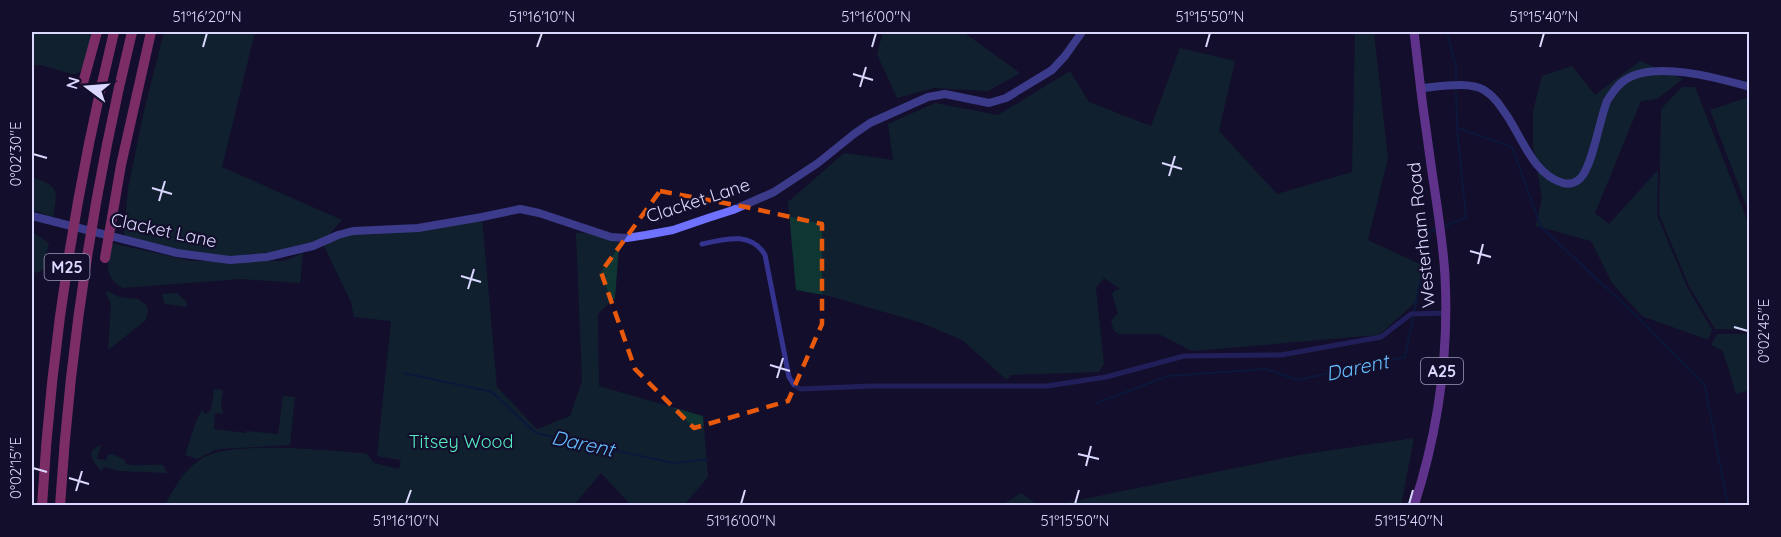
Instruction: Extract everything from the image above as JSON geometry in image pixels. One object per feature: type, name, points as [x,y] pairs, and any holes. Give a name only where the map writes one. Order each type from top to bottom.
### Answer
[{"type":"highway","points":[[83,83],[97,32]]},
{"type":"highway","name":"M25","points":[[42,506],[53,373],[70,251],[114,32]]},
{"type":"highway","name":"M25","points":[[60,506],[71,376],[85,274],[112,121],[132,32]]},
{"type":"highway","name":"M25","points":[[105,258],[119,174],[151,32]]},
{"type":"main road","name":"Westerham Road","points":[[1414,32],[1440,228],[1446,313],[1444,359],[1438,401],[1428,457],[1414,506]]},
{"type":"street","name":"Clacket Lane","points":[[32,216],[189,256],[248,260],[306,248],[353,231],[418,228],[520,209],[611,237],[627,238],[673,230],[733,210],[782,188],[870,123],[928,97],[945,94],[989,103],[1006,98],[1052,70],[1082,32]]},
{"type":"street","points":[[1420,88],[1474,87],[1490,93],[1505,111],[1533,159],[1553,179],[1569,184],[1576,183],[1582,176],[1588,164],[1607,101],[1612,92],[1627,78],[1669,71],[1702,75],[1749,87]]},
{"type":"street","points":[[702,244],[723,239],[743,238],[751,241],[765,255],[789,377],[800,389],[872,386],[1047,386],[1106,376],[1184,356],[1281,355],[1381,337],[1411,314],[1446,313]]},
{"type":"highlighted area","points":[[660,191],[822,224],[822,324],[788,401],[694,428],[635,369],[601,272]]},
{"type":"green space","points":[[32,32],[94,32],[82,70],[72,74],[40,65],[32,66]]},
{"type":"green space","name":"Titsey Wood","points":[[164,32],[255,32],[222,167],[342,220],[324,240],[338,235],[482,217],[497,387],[537,429],[570,416],[582,381],[576,233],[620,234],[615,298],[598,314],[599,386],[703,416],[708,477],[684,505],[629,503],[601,473],[574,505],[165,505],[189,469],[201,459],[214,453],[254,448],[278,448],[360,453],[367,454],[374,463],[399,469],[401,460],[377,456],[391,321],[354,317],[351,302],[322,242],[230,260],[128,241],[124,234],[128,188]]},
{"type":"green space","points":[[883,32],[963,32],[1020,73],[988,91],[934,88],[897,98],[877,54]]},
{"type":"green space","points":[[1355,32],[1374,32],[1388,158],[1368,240],[1422,265],[1417,301],[1379,335],[1192,351],[1159,334],[1119,334],[1114,331],[1111,321],[1118,313],[1112,294],[1115,290],[1120,289],[1104,278],[1096,288],[1104,364],[1099,372],[1011,375],[1007,380],[962,340],[922,323],[829,296],[796,290],[788,202],[844,153],[893,160],[888,124],[935,103],[998,115],[1070,71],[1089,102],[1151,126],[1180,48],[1235,61],[1219,131],[1277,194],[1352,172]]},
{"type":"green space","points":[[1640,61],[1683,79],[1657,99],[1641,101],[1595,213],[1609,224],[1658,170],[1657,215],[1687,287],[1712,330],[1708,340],[1642,316],[1612,283],[1591,241],[1536,226],[1542,198],[1533,146],[1533,111],[1542,76],[1572,66],[1595,95]]},
{"type":"green space","points":[[1682,87],[1695,87],[1749,225],[1749,330],[1715,329],[1689,286],[1659,214],[1661,109]]},
{"type":"green space","points":[[1750,97],[1749,213],[1710,110]]},
{"type":"green space","points":[[32,177],[52,186],[56,195],[53,217],[32,210]]},
{"type":"green space","points":[[32,232],[49,243],[43,270],[36,273],[32,272]]},
{"type":"green space","points":[[111,243],[191,261],[284,261],[303,253],[300,283],[241,279],[123,288],[112,279],[108,269]]},
{"type":"green space","points":[[108,291],[119,297],[138,299],[147,306],[148,311],[146,320],[108,350],[111,305],[106,293]]},
{"type":"green space","points":[[177,293],[187,302],[186,307],[165,304],[163,294]]},
{"type":"green space","points":[[1717,334],[1749,334],[1749,390],[1736,394],[1723,351],[1711,345]]},
{"type":"green space","points":[[214,389],[223,390],[221,405],[223,414],[215,413],[214,429],[246,433],[246,431],[278,434],[283,396],[295,397],[290,445],[221,449],[197,459],[185,455],[202,410],[205,414],[211,410]]},
{"type":"green space","points":[[1414,438],[1401,505],[1055,505],[1299,455]]},
{"type":"green space","points":[[101,445],[97,459],[106,460],[108,455],[112,454],[125,460],[126,464],[163,465],[167,473],[120,471],[104,467],[101,471],[91,454]]},
{"type":"green space","points":[[1021,493],[1038,505],[1002,505]]},
{"type":"waterway","name":"Darent","points":[[1447,32],[1456,67],[1456,80]]},
{"type":"waterway","name":"Darent","points":[[1443,227],[1466,217],[1456,92]]},
{"type":"waterway","points":[[1458,128],[1512,147],[1541,227],[1641,320],[1705,386],[1728,506]]},
{"type":"waterway","name":"Darent","points":[[1097,403],[1168,376],[1266,369],[1297,380],[1405,357],[1430,232],[1438,229]]},
{"type":"waterway","name":"Darent","points":[[404,373],[492,392],[536,433],[673,463],[708,459]]}]
